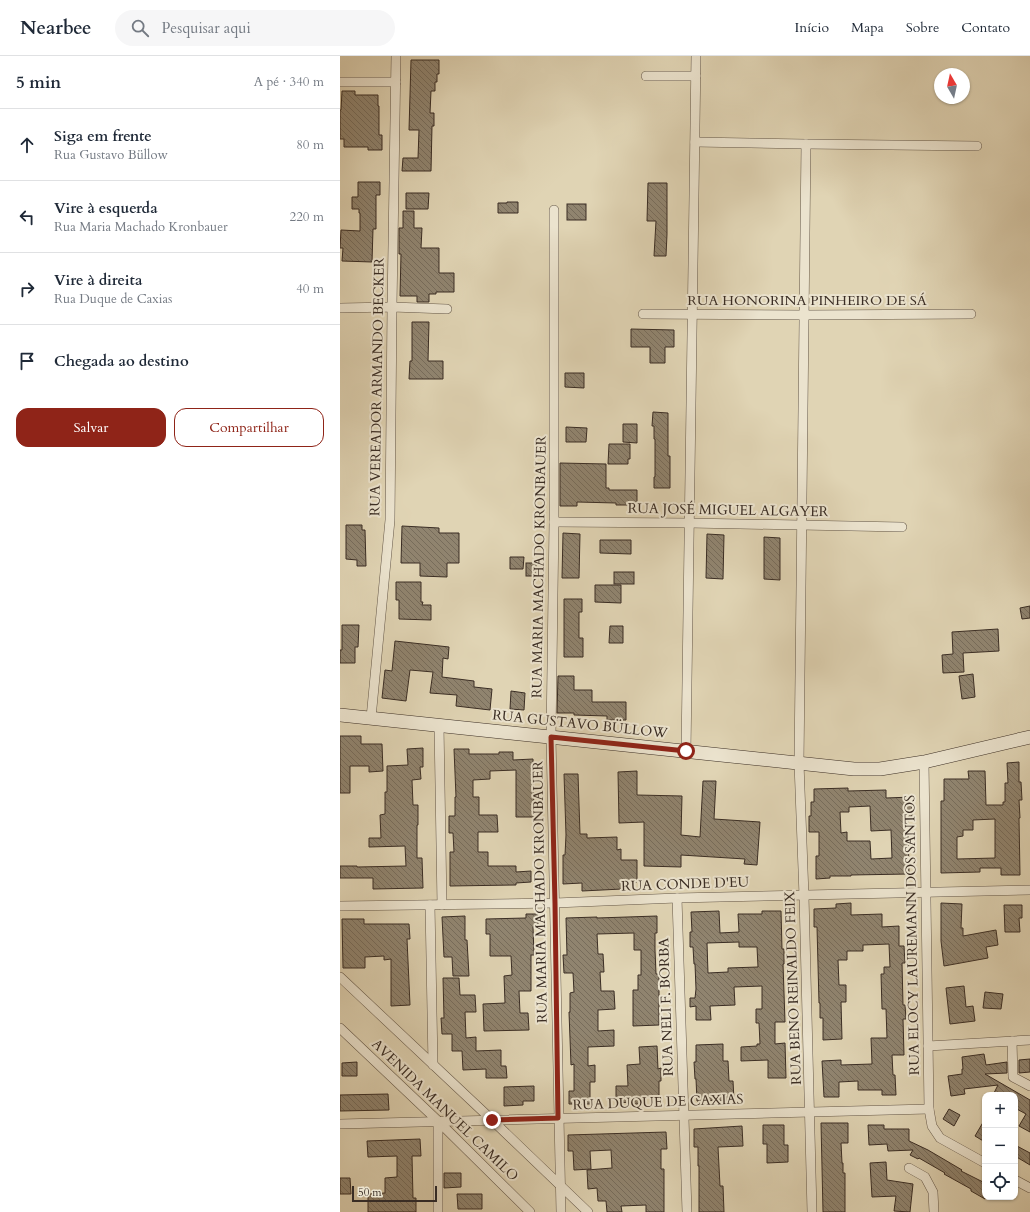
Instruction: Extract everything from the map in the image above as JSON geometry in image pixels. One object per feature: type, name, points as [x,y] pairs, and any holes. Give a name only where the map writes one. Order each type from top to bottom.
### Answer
[{"type":"main road","name":"RUA GUSTAVO BÜLLOW","points":[[340,715],[854,769],[880,769],[924,762],[1030,737]]},
{"type":"street","name":"RUA VEREADOR ARMANDO BECKER","points":[[371,718],[390,520],[396,56]]},
{"type":"street","points":[[686,751],[696,56]]},
{"type":"street","points":[[646,76],[696,76]]},
{"type":"street","points":[[340,82],[396,82]]},
{"type":"street","points":[[695,142],[977,146]]},
{"type":"street","name":"RUA BENO REINALDO FEIX","points":[[806,144],[799,763],[812,1212]]},
{"type":"street","name":"RUA MARIA MACHADO KRONBAUER","points":[[554,210],[554,522],[551,737],[558,1118],[562,1212]]},
{"type":"street","points":[[340,308],[392,307],[447,309]]},
{"type":"street","name":"RUA HONORINA PINHEIRO DE SÁ","points":[[643,314],[971,314]]},
{"type":"street","name":"RUA JOSÉ MIGUEL ALGAYER","points":[[554,522],[902,527]]},
{"type":"street","points":[[439,725],[442,905]]},
{"type":"street","name":"RUA ELOCY LAUREMANN DOS SANTOS","points":[[924,762],[929,1109],[932,1126],[940,1138],[982,1161]]},
{"type":"street","name":"RUA CONDE D'EU","points":[[340,906],[555,903],[677,898],[1030,890]]},
{"type":"street","name":"RUA NELI F. BORBA","points":[[677,898],[687,1212]]},
{"type":"street","points":[[430,905],[433,1065]]},
{"type":"street","name":"AVENIDA MANUEL CAMILO","points":[[340,977],[588,1212]]},
{"type":"street","name":"AVENIDA MANUEL CAMILO","points":[[340,1028],[438,1121],[530,1212]]},
{"type":"street","points":[[928,1046],[1030,1040]]},
{"type":"street","points":[[1012,1041],[1013,1077],[1030,1086]]},
{"type":"street","name":"RUA DUQUE DE CAXIAS","points":[[340,1124],[684,1114],[929,1109]]},
{"type":"street","points":[[438,1121],[438,1212]]},
{"type":"street","points":[[909,1168],[925,1177],[933,1192],[934,1212]]},
{"type":"street","points":[[1018,1182],[1030,1188]]},
{"type":"building","points":[[411,60],[439,60],[439,74],[437,74],[437,82],[435,82],[435,91],[431,91],[430,113],[434,113],[434,126],[432,126],[431,171],[402,171],[403,158],[418,158],[419,130],[409,130]]},
{"type":"building","points":[[342,91],[355,91],[355,95],[378,95],[379,135],[382,135],[382,150],[368,150],[368,147],[344,147],[344,139],[340,139],[340,110]]},
{"type":"building","points":[[358,182],[380,182],[380,195],[376,195],[376,229],[373,229],[372,262],[342,261],[343,248],[340,248],[341,230],[360,231],[359,209],[352,209],[352,197],[358,197]]},
{"type":"building","points":[[648,183],[667,183],[666,256],[654,256],[656,221],[647,221]]},
{"type":"building","points":[[406,193],[429,193],[428,209],[406,209]]},
{"type":"building","points":[[518,202],[518,213],[498,213],[498,203]]},
{"type":"building","points":[[567,204],[586,204],[586,220],[567,220]]},
{"type":"building","points":[[403,211],[414,211],[414,228],[422,228],[421,248],[439,248],[439,273],[454,273],[454,292],[436,292],[436,294],[429,294],[429,302],[417,302],[417,296],[400,296],[401,254],[399,254],[399,228],[403,228]]},
{"type":"building","points":[[412,322],[429,322],[428,361],[443,361],[443,379],[409,379],[410,361],[412,361]]},
{"type":"building","points":[[631,329],[674,330],[674,347],[665,347],[665,363],[650,363],[650,347],[631,347]]},
{"type":"building","points":[[565,373],[584,373],[584,388],[565,387]]},
{"type":"building","points":[[653,412],[668,413],[670,488],[654,488],[655,439],[654,426],[652,426]]},
{"type":"building","points":[[623,424],[637,424],[637,443],[623,442]]},
{"type":"building","points":[[566,427],[587,428],[586,442],[566,442]]},
{"type":"building","points":[[609,444],[630,444],[630,459],[628,459],[628,464],[608,464]]},
{"type":"building","points":[[560,463],[606,464],[606,488],[609,488],[609,490],[637,490],[637,505],[577,502],[577,506],[560,506]]},
{"type":"building","points":[[346,525],[362,525],[362,530],[365,530],[366,566],[357,566],[357,560],[346,559]]},
{"type":"building","points":[[402,526],[439,528],[439,533],[459,533],[459,563],[447,563],[447,577],[420,576],[420,563],[401,563]]},
{"type":"building","points":[[563,533],[580,534],[579,578],[562,578]]},
{"type":"building","points":[[707,534],[724,535],[723,579],[706,578]]},
{"type":"building","points":[[764,537],[780,538],[780,580],[764,579]]},
{"type":"building","points":[[600,540],[631,540],[631,554],[600,553]]},
{"type":"building","points":[[510,557],[524,557],[523,569],[510,569]]},
{"type":"building","points":[[526,563],[536,563],[536,576],[526,576]]},
{"type":"building","points":[[614,572],[634,572],[634,584],[614,584]]},
{"type":"building","points":[[396,582],[421,582],[421,602],[423,602],[422,605],[431,605],[431,620],[399,619],[399,600],[396,600]]},
{"type":"building","points":[[595,585],[621,585],[621,603],[595,602]]},
{"type":"building","points":[[564,599],[582,599],[582,612],[579,612],[579,638],[583,638],[583,657],[564,657]]},
{"type":"building","points":[[1030,606],[1030,618],[1022,619],[1020,608]]},
{"type":"building","points":[[342,625],[359,625],[358,647],[355,647],[355,663],[340,663],[340,650],[342,650]]},
{"type":"building","points":[[610,626],[623,626],[623,643],[609,643]]},
{"type":"building","points":[[998,629],[999,651],[963,653],[964,672],[943,673],[942,655],[953,654],[952,632]]},
{"type":"building","points":[[395,641],[449,647],[448,659],[443,658],[442,677],[474,681],[474,687],[492,689],[490,710],[456,706],[457,695],[430,693],[433,672],[410,670],[406,701],[382,698],[385,670],[392,671]]},
{"type":"building","points":[[973,674],[975,697],[962,699],[959,676]]},
{"type":"building","points":[[558,676],[574,676],[574,690],[592,690],[592,702],[626,702],[626,720],[607,720],[607,716],[557,713]]},
{"type":"building","points":[[511,691],[525,693],[524,710],[510,709]]},
{"type":"building","points":[[340,736],[361,736],[361,744],[382,744],[383,771],[369,772],[369,766],[350,766],[350,793],[340,793]]},
{"type":"building","points":[[423,748],[423,767],[420,767],[421,779],[412,780],[413,805],[418,805],[417,858],[422,858],[423,888],[373,889],[373,878],[340,878],[340,866],[406,866],[405,846],[369,847],[369,838],[381,838],[380,815],[385,814],[387,766],[408,765],[407,749]]},
{"type":"building","points":[[454,749],[469,749],[469,754],[499,754],[499,752],[513,752],[513,760],[533,759],[534,817],[516,817],[516,770],[490,771],[490,779],[473,780],[473,797],[479,797],[479,815],[497,815],[498,832],[478,832],[478,852],[488,852],[488,866],[516,866],[516,872],[531,871],[531,882],[516,883],[516,885],[450,886],[450,852],[454,852],[453,833],[449,833],[449,816],[455,816],[456,797]]},
{"type":"building","points":[[1019,762],[1019,782],[1021,782],[1022,800],[1019,800],[1020,875],[1001,875],[1001,868],[980,868],[980,872],[941,873],[941,801],[944,801],[944,779],[969,779],[968,771],[985,771],[986,805],[1003,805],[1003,802],[1005,802],[1005,783],[1008,783],[1007,763]],"holes":[[[995,819],[995,858],[957,859],[957,837],[963,836],[963,830],[973,830],[973,820]]]},
{"type":"building","points":[[637,771],[637,795],[682,796],[681,835],[700,837],[703,781],[716,781],[714,819],[760,822],[757,865],[744,864],[745,859],[681,855],[681,867],[644,866],[644,822],[619,823],[618,772]]},
{"type":"building","points":[[564,774],[578,774],[580,834],[587,834],[587,838],[617,837],[617,850],[621,849],[621,860],[637,860],[637,882],[622,883],[622,889],[582,891],[582,883],[563,884],[563,855],[565,855],[566,835]]},
{"type":"building","points":[[848,788],[848,791],[886,790],[886,798],[912,797],[912,817],[908,817],[909,874],[830,876],[830,878],[816,879],[816,856],[819,856],[819,832],[809,832],[809,816],[811,816],[811,802],[814,802],[814,789]],"holes":[[[870,806],[871,831],[891,830],[892,858],[871,859],[870,841],[847,841],[847,832],[841,833],[840,812],[849,812],[849,807]]]},
{"type":"building","points":[[851,903],[851,915],[882,914],[882,927],[899,926],[899,946],[904,946],[905,963],[902,963],[903,1005],[905,1005],[906,1019],[903,1019],[904,1055],[892,1055],[896,1095],[882,1095],[882,1090],[858,1090],[858,1081],[839,1082],[839,1097],[824,1097],[822,1061],[841,1060],[841,1065],[872,1064],[871,1038],[887,1038],[886,1009],[882,1009],[881,974],[884,974],[884,967],[890,967],[889,944],[863,945],[863,951],[847,951],[847,960],[838,960],[839,985],[846,985],[846,1002],[841,1002],[842,1039],[823,1040],[823,1018],[820,1018],[819,1003],[817,927],[814,927],[814,909],[836,908],[836,904]]},
{"type":"building","points":[[941,903],[962,904],[961,928],[963,928],[963,936],[996,930],[998,945],[986,947],[988,958],[944,966],[941,941]]},
{"type":"building","points":[[1004,905],[1022,905],[1022,918],[1019,918],[1020,932],[1005,932]]},
{"type":"building","points":[[719,911],[720,933],[739,932],[738,914],[762,914],[762,911],[781,911],[782,949],[784,949],[783,964],[785,1022],[775,1022],[775,1044],[785,1043],[786,1078],[768,1078],[768,1060],[741,1061],[741,1047],[757,1046],[757,1044],[760,1044],[759,1023],[756,1023],[756,1009],[762,1009],[762,986],[734,987],[735,1005],[710,1006],[711,1020],[696,1020],[696,1006],[690,1007],[690,998],[695,998],[696,989],[693,947],[690,947],[690,932],[692,932],[691,912]],"holes":[[[739,942],[739,947],[757,947],[758,967],[728,968],[728,972],[708,973],[707,943]]]},
{"type":"building","points":[[526,914],[538,914],[538,927],[533,927],[534,955],[531,955],[531,991],[519,991],[520,1013],[528,1013],[529,1030],[484,1031],[483,1004],[505,1003],[504,976],[512,975],[511,956],[490,956],[490,934],[486,934],[486,919],[526,918]]},
{"type":"building","points":[[465,916],[465,940],[467,940],[469,976],[453,976],[452,957],[444,957],[442,917]]},
{"type":"building","points":[[657,916],[655,950],[656,974],[659,974],[659,1025],[633,1026],[633,990],[638,990],[638,975],[641,975],[641,950],[634,950],[634,933],[597,934],[598,954],[603,954],[604,972],[600,972],[601,991],[614,991],[615,1009],[598,1010],[598,1031],[614,1030],[614,1046],[588,1047],[588,1066],[595,1065],[595,1082],[590,1082],[590,1104],[569,1104],[569,1091],[574,1091],[574,1064],[571,1065],[569,1012],[570,993],[574,992],[573,973],[564,973],[563,955],[567,955],[566,918]]},
{"type":"building","points":[[342,919],[364,919],[364,924],[409,924],[410,939],[407,939],[410,1005],[391,1006],[391,959],[384,960],[384,956],[365,957],[365,968],[343,968]]},
{"type":"building","points":[[443,978],[459,978],[460,995],[475,995],[476,1012],[465,1012],[466,1038],[476,1037],[476,1051],[501,1050],[501,1066],[506,1066],[507,1078],[486,1078],[486,1069],[463,1070],[462,1051],[452,1051],[452,1034],[442,1034],[441,1018],[444,1018]]},
{"type":"building","points":[[964,986],[966,1007],[973,1006],[975,1021],[950,1024],[946,988]]},
{"type":"building","points":[[985,992],[1003,994],[1001,1009],[983,1008]]},
{"type":"building","points":[[723,1044],[723,1061],[728,1061],[729,1081],[733,1081],[734,1100],[697,1101],[694,1062],[696,1062],[696,1045]]},
{"type":"building","points":[[657,1046],[658,1069],[661,1068],[659,1097],[642,1097],[642,1104],[631,1104],[631,1102],[616,1103],[616,1086],[628,1086],[627,1065],[640,1064],[639,1047]]},
{"type":"building","points":[[984,1054],[986,1065],[1007,1062],[1007,1073],[985,1074],[1016,1092],[994,1092],[998,1085],[964,1089],[965,1094],[951,1096],[948,1076],[962,1074],[962,1057]]},
{"type":"building","points":[[1030,1059],[1030,1072],[1019,1073],[1019,1060]]},
{"type":"building","points":[[357,1062],[357,1076],[342,1076],[342,1063]]},
{"type":"building","points":[[534,1086],[534,1101],[523,1101],[523,1105],[504,1106],[504,1087]]},
{"type":"building","points":[[1018,1093],[1030,1100],[1030,1132],[1019,1126],[1026,1114],[1018,1110]]},
{"type":"building","points":[[388,1094],[389,1110],[340,1111],[340,1095]]},
{"type":"building","points":[[949,1109],[960,1115],[954,1126],[943,1119]]},
{"type":"building","points":[[821,1123],[848,1123],[848,1143],[841,1143],[843,1173],[845,1173],[845,1212],[823,1212]]},
{"type":"building","points":[[982,1124],[982,1140],[975,1136]]},
{"type":"building","points":[[763,1125],[784,1125],[784,1145],[788,1145],[788,1162],[767,1163],[767,1144],[763,1144]]},
{"type":"building","points":[[868,1125],[884,1125],[884,1129],[909,1129],[909,1141],[928,1150],[962,1170],[961,1171],[982,1182],[982,1197],[971,1191],[971,1189],[944,1174],[945,1173],[919,1158],[918,1159],[910,1155],[913,1150],[888,1151],[887,1144],[869,1145]]},
{"type":"building","points":[[742,1126],[743,1146],[718,1147],[720,1186],[723,1186],[724,1212],[699,1212],[698,1147],[694,1147],[694,1129]]},
{"type":"building","points":[[666,1132],[667,1149],[661,1149],[661,1169],[664,1169],[664,1212],[646,1212],[646,1205],[621,1206],[622,1212],[607,1212],[606,1201],[598,1201],[597,1188],[588,1189],[587,1170],[612,1168],[611,1150],[590,1151],[591,1169],[574,1170],[573,1151],[568,1151],[568,1135]]},
{"type":"building","points":[[420,1139],[421,1156],[412,1156],[413,1198],[416,1198],[416,1212],[368,1212],[368,1194],[385,1193],[385,1178],[397,1177],[397,1156],[368,1157],[367,1141]]},
{"type":"building","points":[[1018,1147],[1030,1153],[1030,1165],[1018,1158]]},
{"type":"building","points":[[886,1162],[887,1180],[913,1184],[910,1212],[894,1211],[896,1196],[872,1197],[870,1163]]},
{"type":"building","points":[[444,1173],[461,1173],[461,1187],[444,1188]]},
{"type":"building","points":[[340,1178],[350,1178],[351,1194],[340,1194]]},
{"type":"building","points":[[457,1194],[482,1194],[482,1209],[458,1209]]},
{"type":"route","points":[[492,1120],[558,1118],[551,737],[686,751]]}]
